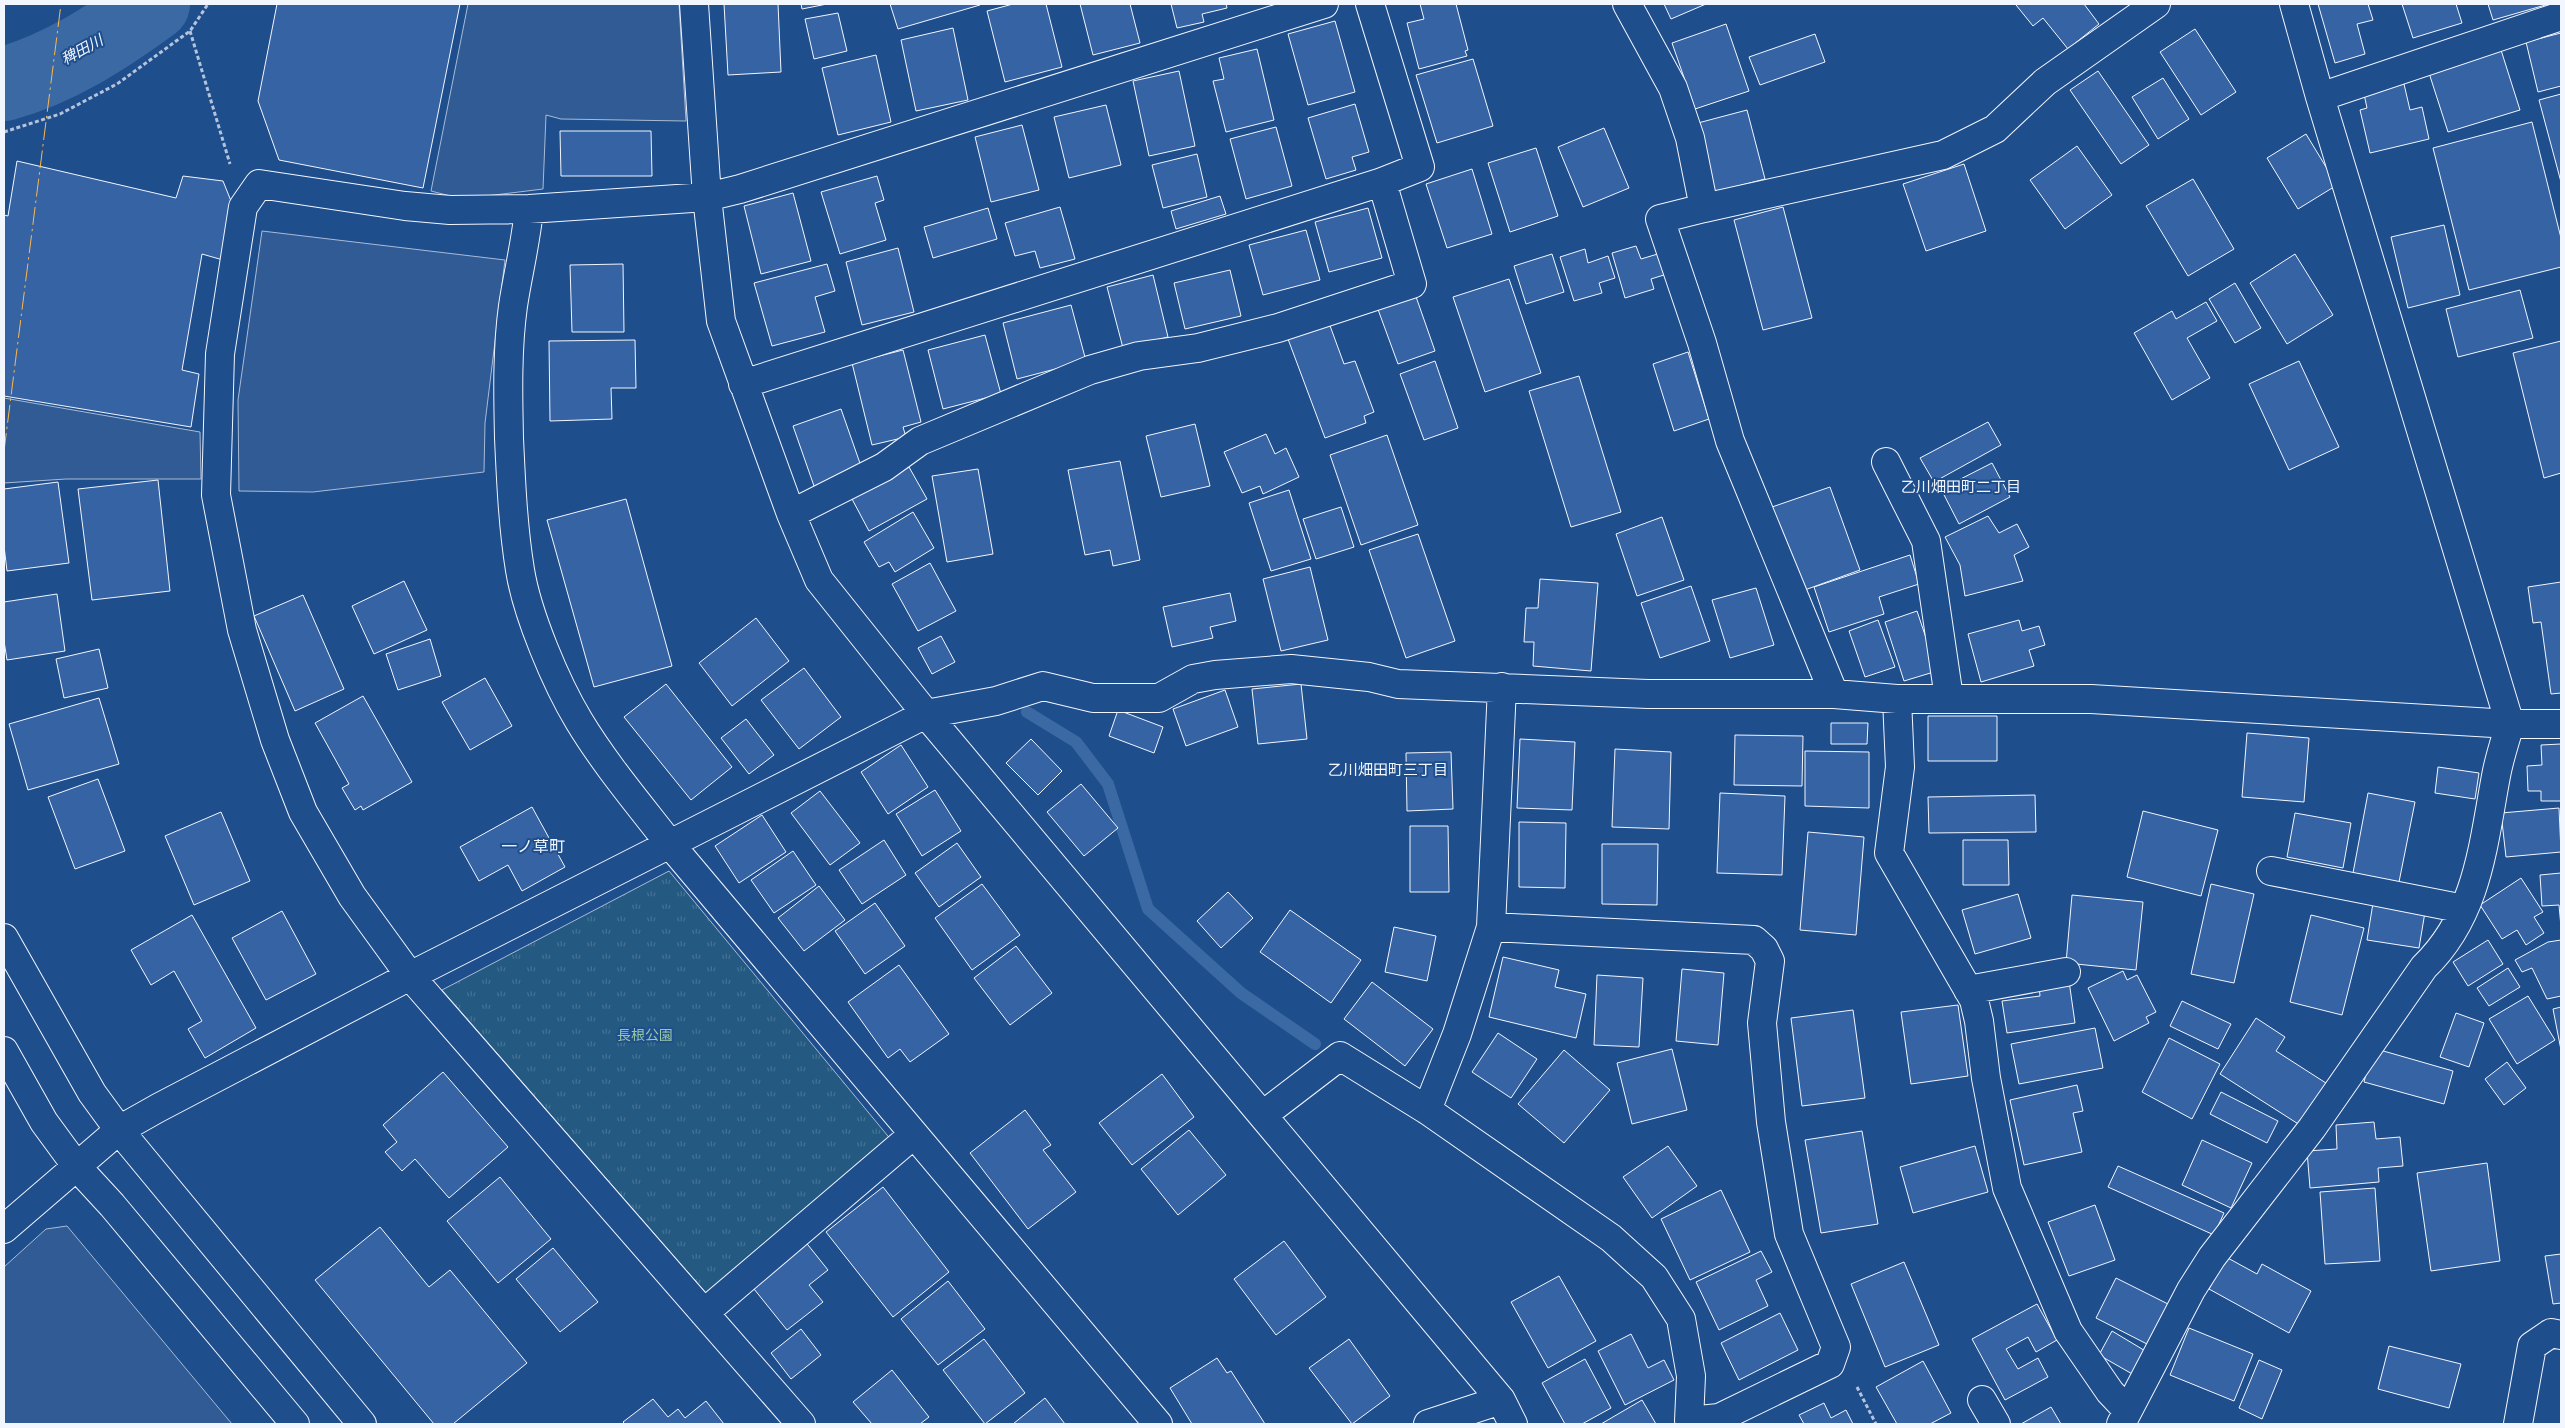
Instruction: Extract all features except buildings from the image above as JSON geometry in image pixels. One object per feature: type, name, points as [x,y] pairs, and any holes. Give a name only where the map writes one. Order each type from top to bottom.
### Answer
[{"type":"street","points":[[694,4],[707,197],[721,321],[792,514],[819,580],[926,714],[1501,1400],[1513,1424]]},
{"type":"street","points":[[801,1424],[410,976],[352,896],[304,812],[275,740],[242,630],[216,495],[220,354],[243,207],[260,184],[441,209],[529,209],[707,197],[740,189],[1324,4]]},
{"type":"street","points":[[743,384],[1382,182],[1420,167],[1370,4]]},
{"type":"street","points":[[1627,4],[1673,88],[1690,138],[1704,208]]},
{"type":"street","points":[[1834,694],[1752,500],[1730,441],[1702,343],[1660,219],[1943,155],[1995,129],[2045,82],[2156,4]]},
{"type":"street","points":[[2124,1417],[2191,1290],[2212,1257],[2312,1128],[2424,967],[2438,954],[2464,908],[2482,860],[2496,774],[2510,724],[2320,97],[2294,4]]},
{"type":"street","points":[[2320,97],[2561,16]]},
{"type":"street","points":[[792,514],[884,468],[920,441],[1090,370],[1138,356],[1198,348],[1278,328],[1412,284],[1382,182]]},
{"type":"street","points":[[529,209],[525,250],[513,306],[508,411],[513,520],[520,573],[553,672],[579,721],[609,766],[669,843],[1158,1424]]},
{"type":"street","points":[[1886,462],[1926,541],[1949,698]]},
{"type":"street","points":[[4,1229],[119,1130],[410,976],[926,714],[996,702],[1043,686],[1093,698],[1159,698],[1193,679],[1215,675],[1291,669],[1369,676],[1398,684],[1648,694],[1834,694],[1896,699],[2091,699],[2510,724],[2561,724]]},
{"type":"street","points":[[1427,1110],[1457,1034],[1491,927],[1502,687]]},
{"type":"street","points":[[1896,699],[1900,767],[1889,853],[1974,1000],[1979,1020],[1986,1078],[2007,1188],[2068,1331],[2110,1392],[2124,1417]]},
{"type":"street","points":[[2271,871],[2464,908]]},
{"type":"street","points":[[1263,1115],[1340,1056],[1427,1110],[1610,1238],[1654,1276],[1682,1318],[1691,1376],[1689,1421],[1719,1418],[1830,1364],[1836,1347],[1789,1234],[1771,1122],[1762,1023],[1770,961],[1764,949],[1754,940],[1491,927]]},
{"type":"street","points":[[4,938],[92,1093],[119,1130],[362,1424]]},
{"type":"street","points":[[1968,990],[2066,972]]},
{"type":"street","points":[[4,1051],[44,1122],[77,1167],[118,1212],[295,1424]]},
{"type":"street","points":[[704,1313],[913,1135]]},
{"type":"street","points":[[2518,1424],[2532,1346],[2551,1333],[2561,1335]]},
{"type":"street","points":[[1428,1424],[1501,1400]]},
{"type":"street","points":[[1982,1400],[1996,1424]]},
{"type":"path","points":[[4,132],[60,114],[117,84],[190,31],[208,4]]},
{"type":"path","points":[[190,31],[230,167],[252,196]]},
{"type":"green space","name":"長根公園","points":[[669,871],[892,1141],[706,1293],[442,990]]},
{"type":"shaded area","points":[[468,4],[679,4],[686,121],[561,119],[546,115],[543,189],[462,199],[431,191]]},
{"type":"shaded area","points":[[262,231],[505,260],[485,423],[484,472],[313,492],[239,491],[238,400]]},
{"type":"shaded area","points":[[4,398],[200,432],[201,479],[66,479],[4,483]]},
{"type":"shaded area","points":[[67,1226],[232,1424],[4,1424],[4,1267],[46,1229]]},
{"type":"waterway","name":"稗田川","points":[[4,84],[44,70],[82,51],[153,4]]},
{"type":"waterway","points":[[1027,712],[1076,742],[1108,784],[1148,909],[1241,993],[1315,1044]]},
{"type":"power","points":[[4,451],[61,4]]},
{"type":"district","name":"乙川畑田町二丁目","points":[[1961,487]]},
{"type":"district","name":"乙川畑田町三丁目","points":[[1388,770]]},
{"type":"district","name":"一ノ草町","points":[[533,846]]}]
